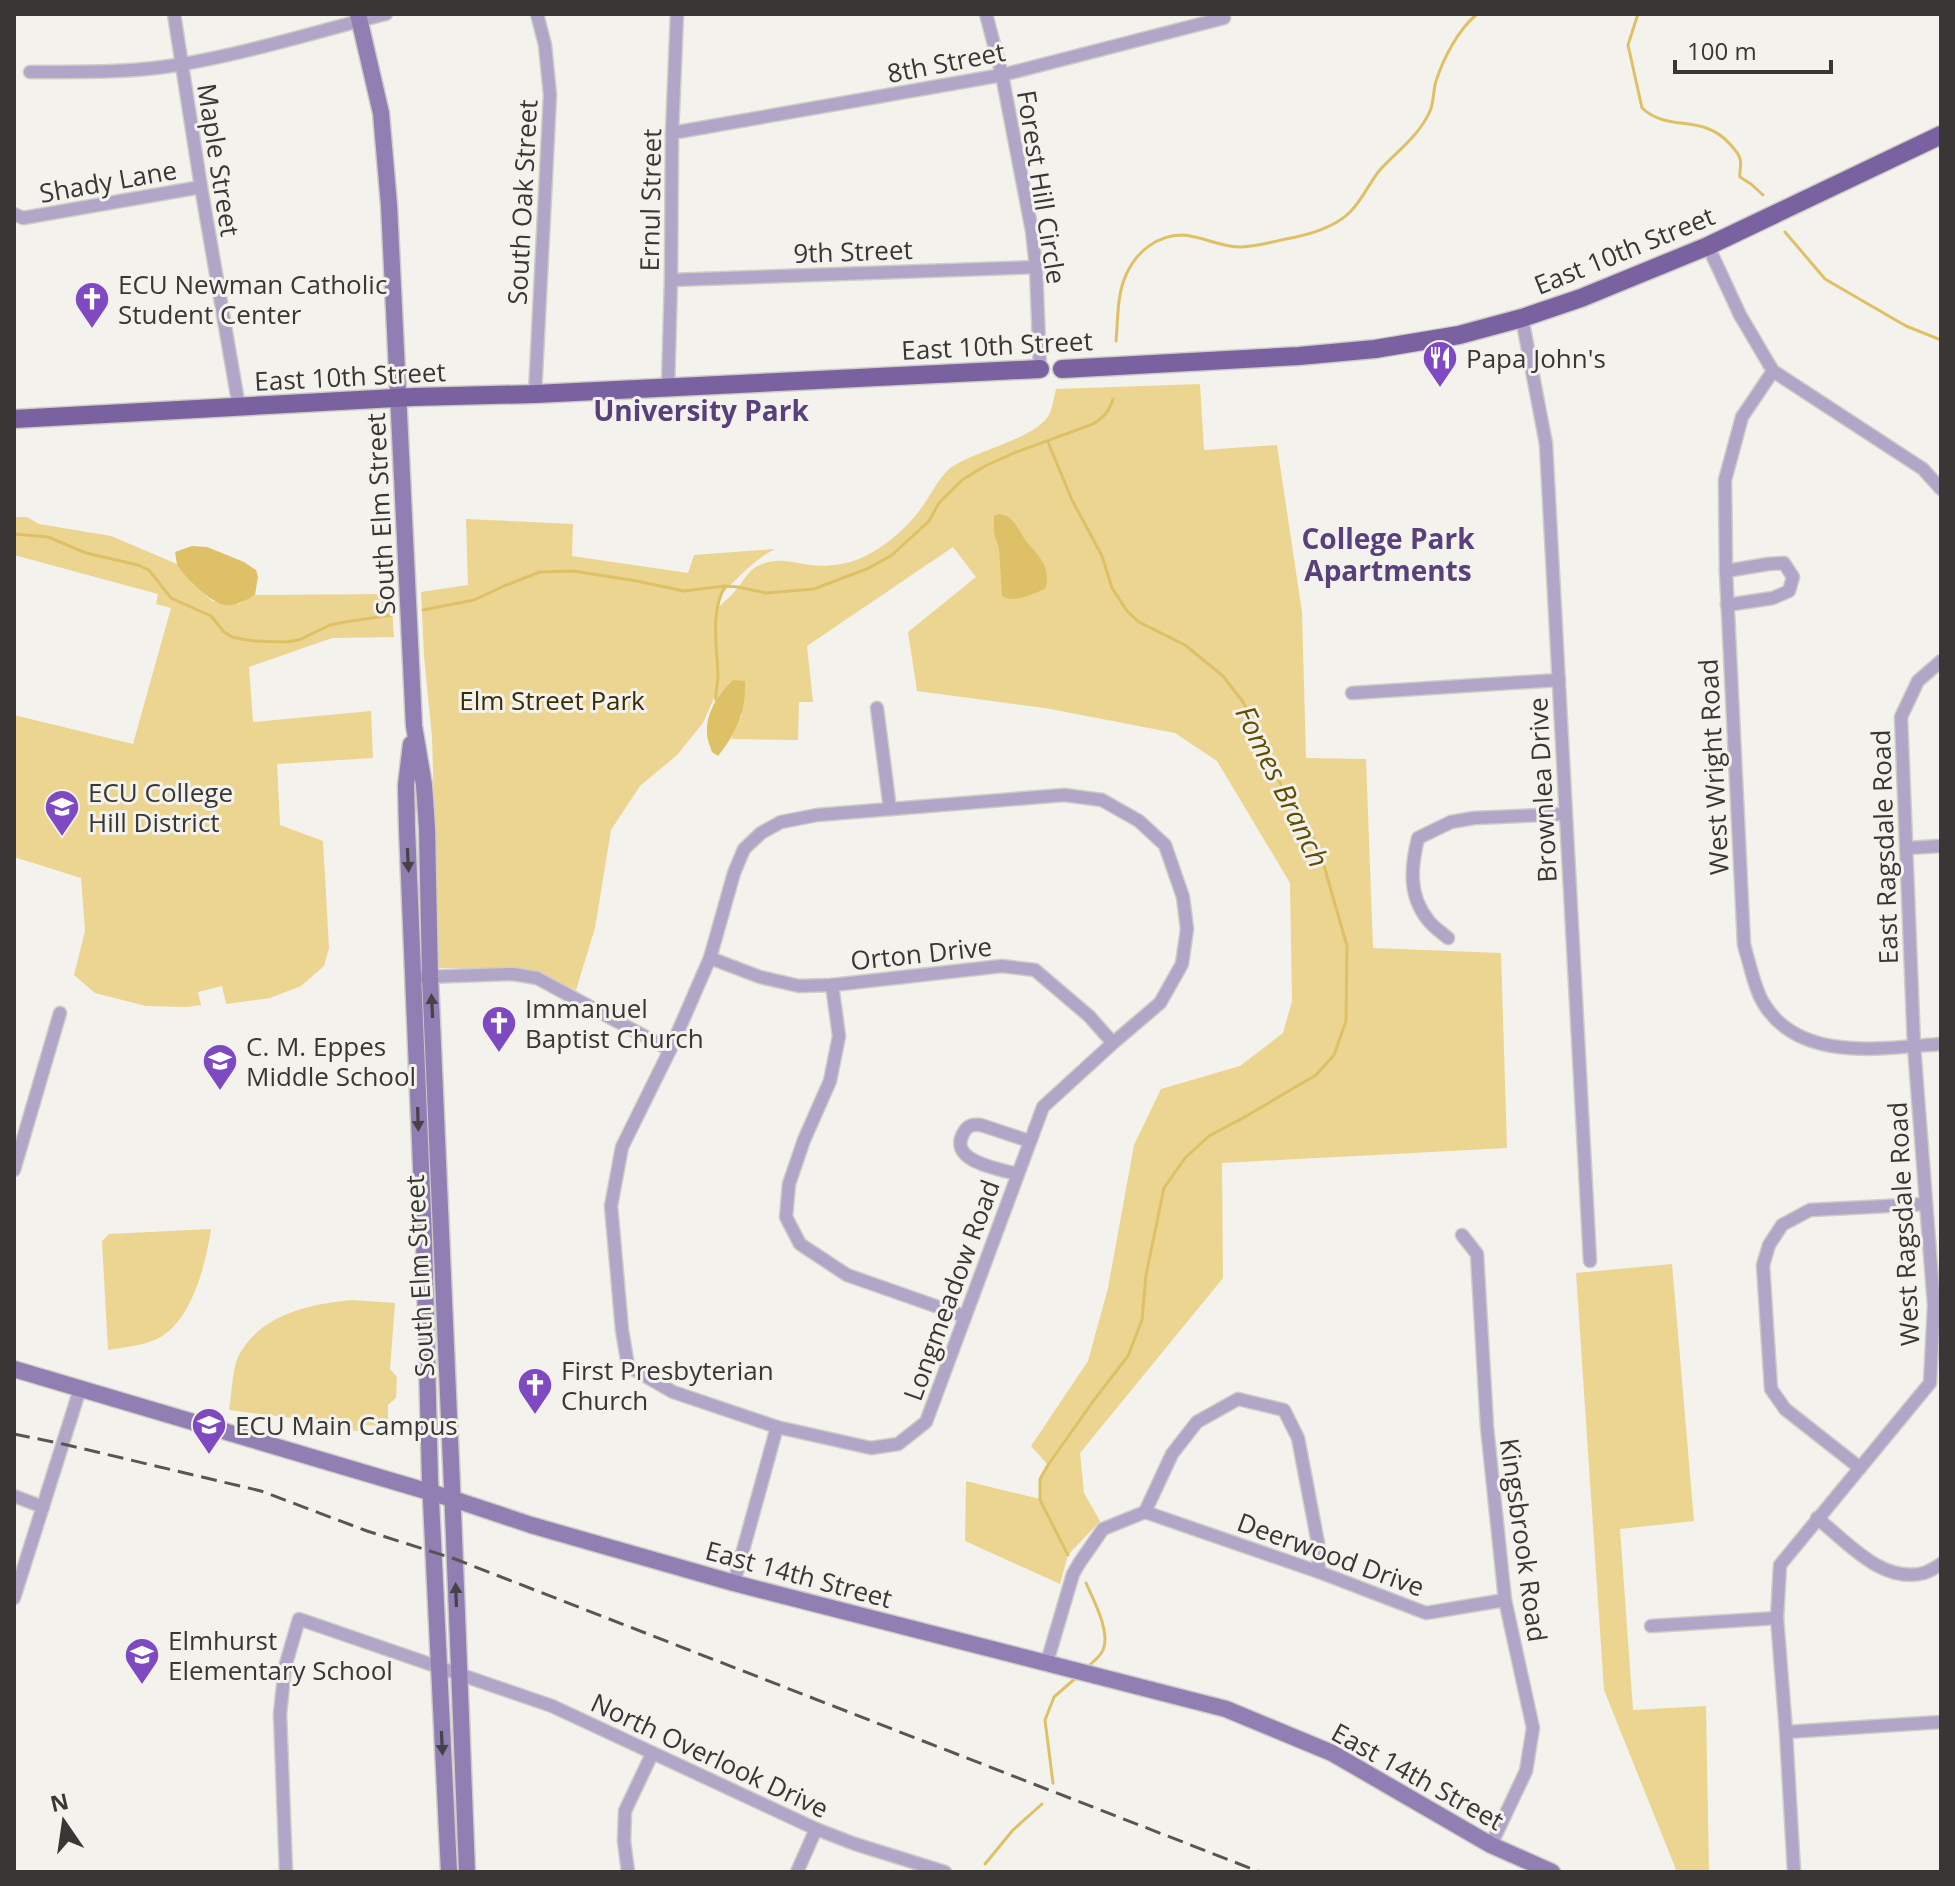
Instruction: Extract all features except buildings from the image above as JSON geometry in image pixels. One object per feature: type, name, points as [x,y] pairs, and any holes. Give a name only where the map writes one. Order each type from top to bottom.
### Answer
[{"type":"main road","name":"East 10th Street","points":[[1062,369],[1285,357],[1375,349],[1459,335],[1522,318],[1596,292],[1708,246],[1941,135]]},
{"type":"main road","name":"East 10th Street","points":[[14,419],[1040,369]]},
{"type":"street","name":"Maple Street","points":[[174,14],[239,407]]},
{"type":"street","points":[[30,72],[119,72],[182,64],[273,44],[359,17],[386,14]]},
{"type":"street","name":"South Oak Street","points":[[535,394],[550,95],[545,45],[537,14]]},
{"type":"street","name":"Ernul Street","points":[[668,387],[677,14]]},
{"type":"street","name":"Forest Hill Circle","points":[[986,14],[1002,75],[1032,231],[1040,369]]},
{"type":"street","name":"South Elm Street","points":[[359,17],[381,113],[389,205],[414,726],[424,785],[427,828],[430,977],[436,1074],[427,1365],[430,1493],[449,1872]]},
{"type":"street","name":"8th Street","points":[[672,133],[1002,75],[1224,18]]},
{"type":"street","name":"Shady Lane","points":[[19,216],[201,187]]},
{"type":"street","points":[[1708,246],[1740,315],[1773,371],[1923,469],[1941,489]]},
{"type":"street","name":"9th Street","points":[[671,280],[1036,267]]},
{"type":"street","name":"Brownlea Drive","points":[[1522,318],[1546,444],[1590,1261]]},
{"type":"street","name":"East 10th Street","points":[[1040,369],[1062,369]]},
{"type":"street","name":"West Wright Road","points":[[1773,371],[1742,417],[1725,480],[1727,605],[1744,945],[1763,1003],[1784,1028],[1815,1043],[1861,1050],[1941,1044]]},
{"type":"street","points":[[1726,571],[1784,563],[1793,577],[1789,591],[1773,598],[1727,605]]},
{"type":"street","name":"East Ragsdale Road","points":[[1914,1046],[1901,717],[1918,681],[1941,661]]},
{"type":"street","points":[[1352,693],[1559,680]]},
{"type":"street","points":[[877,708],[890,809]]},
{"type":"street","name":"South Elm Street","points":[[414,726],[406,785],[412,977],[417,1074],[447,1364],[467,1872]]},
{"type":"street","points":[[406,785],[424,785]]},
{"type":"street","name":"Longmeadow Road","points":[[1064,795],[1102,800],[1139,821],[1165,845],[1183,897],[1187,929],[1182,964],[1160,1003],[1043,1107],[926,1422],[898,1444],[871,1448],[777,1427],[673,1392],[628,1366],[611,1206],[622,1147],[670,1050],[710,958],[744,849],[761,833],[781,822],[817,815],[890,809],[1064,795]]},
{"type":"street","points":[[1448,938],[1428,921],[1414,895],[1412,865],[1418,838],[1451,822],[1474,818],[1565,814]]},
{"type":"street","points":[[407,828],[427,828]]},
{"type":"street","points":[[1907,848],[1941,846]]},
{"type":"street","name":"Orton Drive","points":[[710,958],[760,977],[799,986],[1002,966],[1035,970],[1089,1016],[1113,1043]]},
{"type":"street","points":[[412,977],[513,974],[537,978],[670,1050]]},
{"type":"street","points":[[832,985],[839,1036],[830,1081],[789,1184],[786,1217],[800,1244],[847,1275],[964,1316]]},
{"type":"street","points":[[14,1170],[60,1013]]},
{"type":"street","name":"West Ragsdale Road","points":[[1794,1872],[1777,1618],[1780,1565],[1930,1383],[1938,1306],[1926,1204],[1914,1046]]},
{"type":"street","points":[[417,1074],[436,1074]]},
{"type":"street","points":[[1017,1174],[969,1159],[960,1145],[962,1135],[973,1124],[1029,1141]]},
{"type":"street","points":[[1860,1468],[1785,1409],[1771,1389],[1763,1265],[1769,1245],[1782,1225],[1810,1210],[1926,1204]]},
{"type":"street","name":"Kingsbrook Road","points":[[1462,1235],[1477,1254],[1487,1427],[1505,1600],[1533,1728],[1526,1771],[1491,1845]]},
{"type":"street","points":[[427,1365],[447,1364]]},
{"type":"street","name":"East 14th Street","points":[[14,1369],[734,1583],[1226,1709],[1332,1753],[1491,1845],[1552,1872]]},
{"type":"street","points":[[14,1598],[80,1389]]},
{"type":"street","points":[[1047,1662],[1073,1574],[1103,1529],[1145,1512],[1172,1454],[1197,1422],[1238,1399],[1284,1410],[1298,1438],[1318,1543],[1319,1572]]},
{"type":"street","points":[[734,1583],[777,1427]]},
{"type":"street","points":[[14,1496],[43,1507]]},
{"type":"street","name":"Deerwood Drive","points":[[1145,1512],[1426,1613],[1505,1600]]},
{"type":"street","points":[[1817,1518],[1878,1567],[1903,1575],[1925,1572],[1941,1564]]},
{"type":"street","points":[[1651,1626],[1777,1618]]},
{"type":"street","name":"North Overlook Drive","points":[[286,1872],[280,1714],[285,1667],[299,1619],[552,1706],[816,1829],[945,1872]]},
{"type":"street","points":[[1786,1732],[1941,1722]]},
{"type":"street","points":[[628,1872],[624,1841],[625,1811],[652,1754]]},
{"type":"street","points":[[447,1820],[464,1819]]},
{"type":"street","points":[[797,1872],[816,1829]]},
{"type":"green space","name":"Elm Street Park","points":[[1200,384],[1204,450],[1277,445],[1302,612],[1306,758],[1366,759],[1373,948],[1501,953],[1507,1148],[1222,1163],[1223,1278],[1080,1453],[1084,1493],[1100,1521],[1068,1555],[1060,1584],[965,1541],[966,1481],[1040,1499],[1040,1479],[1048,1465],[1031,1446],[1088,1361],[1108,1288],[1134,1145],[1161,1089],[1240,1066],[1283,1033],[1292,1001],[1290,883],[1217,761],[1175,733],[1045,708],[917,691],[908,632],[976,577],[953,547],[807,646],[813,702],[799,702],[798,740],[731,739],[742,715],[724,689],[716,700],[714,698],[703,723],[677,755],[640,786],[611,830],[595,928],[576,990],[523,968],[439,968],[432,737],[421,592],[468,585],[466,519],[573,524],[572,556],[688,573],[694,555],[775,549],[752,565],[719,597],[719,607],[751,571],[763,564],[783,561],[816,566],[834,565],[859,559],[878,549],[911,521],[949,469],[1019,437],[1043,422],[1050,413],[1056,389]]},
{"type":"green space","points":[[14,517],[27,517],[39,524],[111,536],[177,564],[212,601],[239,604],[255,595],[391,594],[394,637],[332,638],[249,667],[253,722],[371,711],[373,758],[277,764],[280,825],[323,841],[329,948],[324,966],[301,986],[270,998],[226,1004],[222,986],[198,992],[201,1005],[146,1006],[95,993],[74,975],[85,931],[81,878],[14,857],[14,715],[133,744],[171,608],[156,604],[158,594],[14,555]]},
{"type":"green space","points":[[211,1229],[201,1274],[180,1319],[157,1339],[108,1350],[102,1241],[109,1234]]},
{"type":"green space","points":[[1672,1264],[1694,1521],[1620,1529],[1633,1710],[1706,1706],[1709,1872],[1677,1872],[1604,1690],[1576,1273]]},
{"type":"green space","points":[[352,1300],[395,1303],[390,1369],[397,1377],[396,1398],[388,1405],[388,1419],[378,1426],[365,1425],[358,1431],[341,1430],[331,1423],[229,1410],[237,1360],[248,1341],[260,1330],[304,1308]]},
{"type":"shaded area","points":[[999,514],[1012,520],[1043,563],[1047,575],[1045,589],[1017,599],[1002,596],[999,549],[994,533],[994,516]]},
{"type":"shaded area","points":[[192,546],[207,547],[256,570],[255,595],[241,603],[225,605],[206,595],[177,564],[175,552]]},
{"type":"shaded area","points":[[733,680],[745,681],[744,702],[735,730],[718,756],[712,752],[708,740],[709,718],[718,697]]},
{"type":"waterway","points":[[1116,341],[1123,282],[1135,259],[1148,246],[1164,238],[1182,235],[1234,247],[1269,243],[1310,233],[1346,216],[1379,171],[1414,136],[1425,120],[1447,53],[1477,14]]},
{"type":"waterway","points":[[1638,14],[1628,45],[1642,108],[1663,120],[1696,125],[1718,134],[1738,155],[1740,177],[1763,195]]},
{"type":"waterway","points":[[1785,232],[1825,279],[1906,326],[1941,340]]},
{"type":"waterway","points":[[423,610],[474,600],[540,572],[573,571],[684,591],[725,586],[766,593],[814,589],[869,568],[892,555],[929,521],[939,503],[962,480],[1014,453],[1093,424],[1106,414],[1113,399]]},
{"type":"waterway","name":"Fomes Branch","points":[[1048,442],[1072,500],[1102,556],[1112,588],[1127,611],[1139,622],[1185,645],[1223,676],[1243,702],[1266,745],[1293,808],[1318,845],[1347,946],[1346,1021],[1334,1055],[1316,1075],[1209,1136],[1185,1158],[1164,1188],[1146,1275],[1142,1320],[1128,1356],[1040,1479],[1040,1500],[1068,1555]]},
{"type":"waterway","points":[[14,534],[48,537],[86,553],[149,570],[171,598],[211,616],[232,637],[286,642],[299,640],[330,625],[392,615]]},
{"type":"waterway","points":[[716,700],[716,618],[725,586]]},
{"type":"waterway","name":"Fomes Branch","points":[[1086,1583],[1105,1634],[1103,1650],[1086,1668]]},
{"type":"waterway","name":"Fomes Branch","points":[[1053,1783],[1045,1720],[1054,1697],[1078,1676]]},
{"type":"waterway","name":"Fomes Branch","points":[[985,1864],[1013,1830],[1042,1804]]},
{"type":"railway","points":[[14,1434],[261,1491],[367,1531],[455,1559],[1260,1872]]},
{"type":"place","name":"ECU Newman Catholic Student Center","points":[[92,330]]},
{"type":"place","name":"Papa John's","points":[[1440,389]]},
{"type":"place","name":"ECU College Hill District","points":[[62,838]]},
{"type":"place","name":"Immanuel Baptist Church","points":[[499,1054]]},
{"type":"place","name":"C. M. Eppes Middle School","points":[[220,1092]]},
{"type":"place","name":"First Presbyterian Church","points":[[535,1416]]},
{"type":"place","name":"ECU Main Campus","points":[[209,1456]]},
{"type":"place","name":"Elmhurst Elementary School","points":[[142,1686]]},
{"type":"district","name":"University Park","points":[[701,410]]},
{"type":"district","name":"College Park Apartments","points":[[1388,554]]}]
